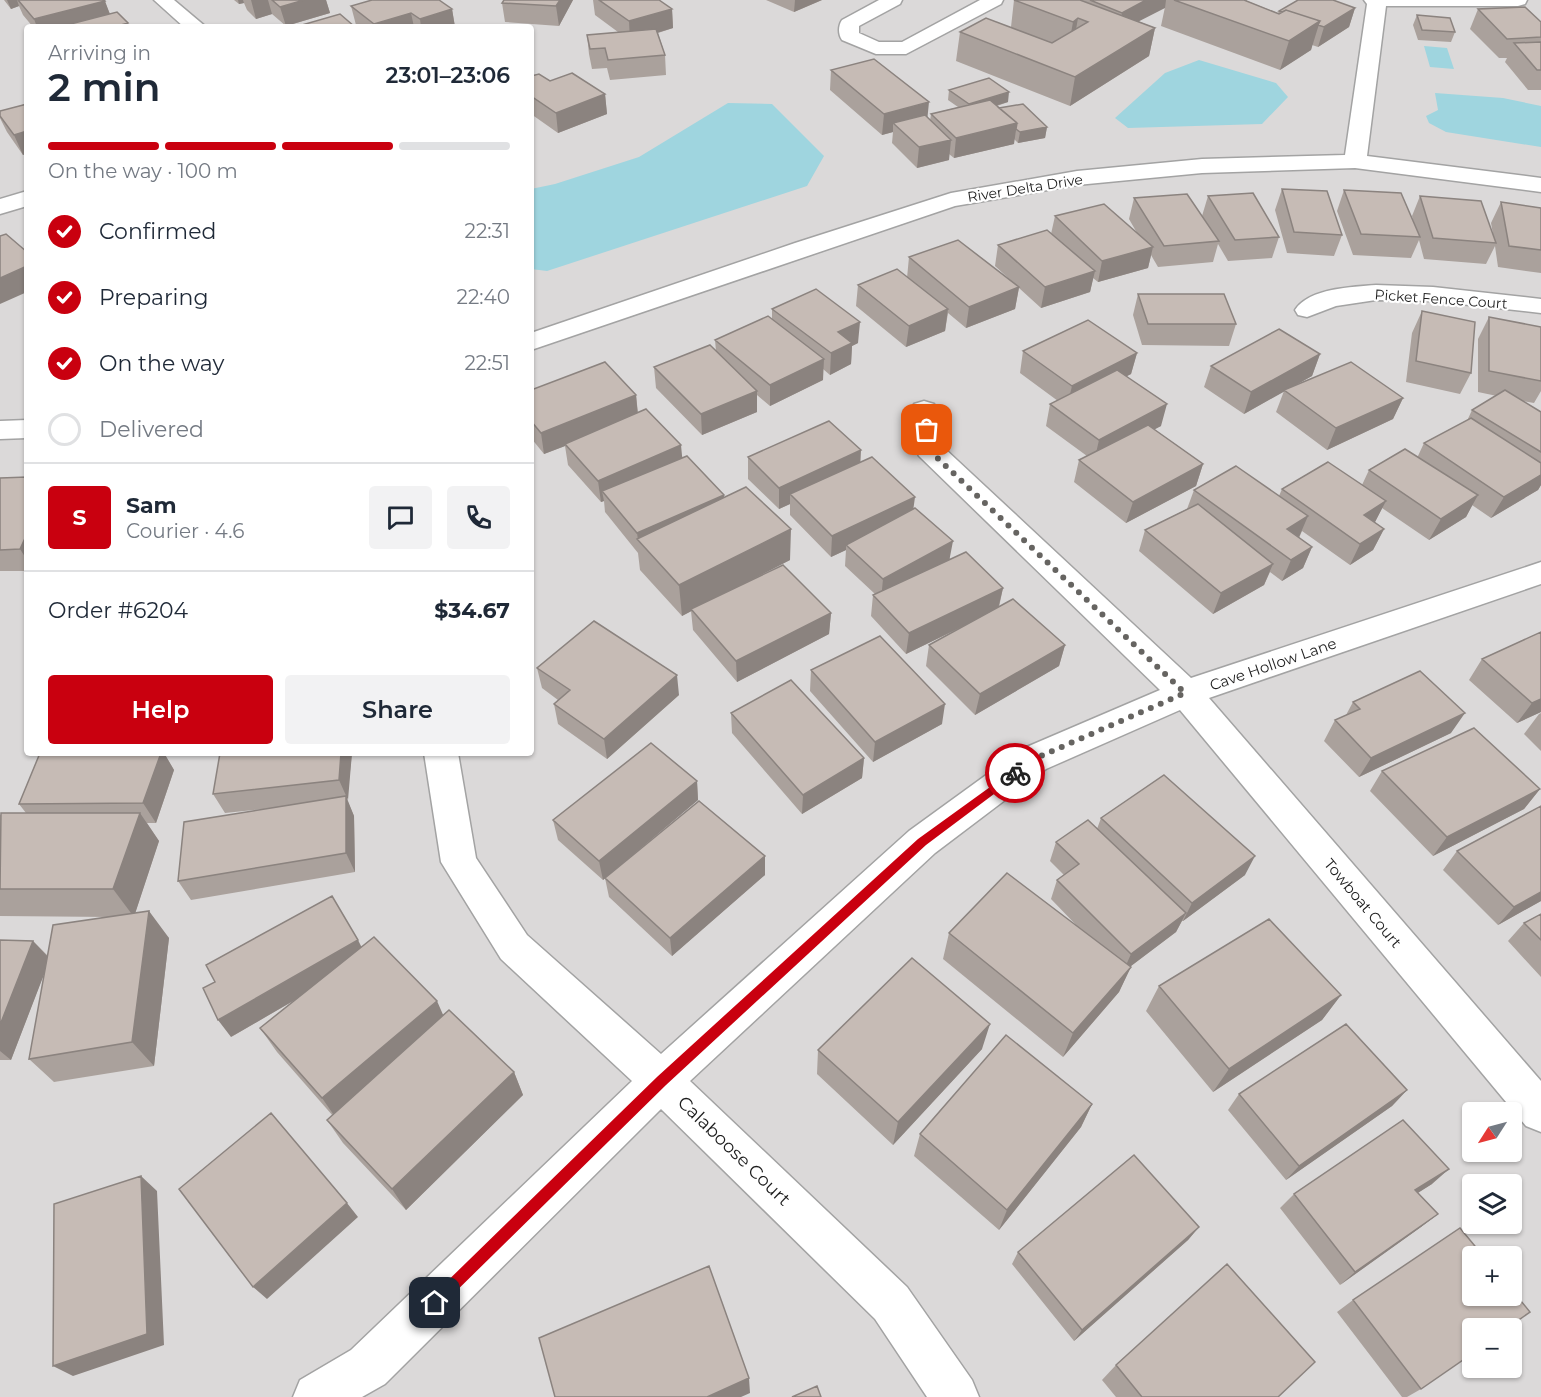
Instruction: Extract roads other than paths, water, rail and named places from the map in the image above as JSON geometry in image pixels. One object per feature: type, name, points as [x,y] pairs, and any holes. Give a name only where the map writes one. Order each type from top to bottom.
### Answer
[{"type":"street","points":[[163,0],[192,24]]},
{"type":"street","points":[[893,0],[849,24],[849,36],[876,48],[906,48],[994,0]]},
{"type":"street","points":[[1355,161],[1375,0],[1518,0]]},
{"type":"street","points":[[951,4],[973,12]]},
{"type":"street","name":"River Delta Drive","points":[[534,341],[802,248],[951,200],[1077,178],[1202,166],[1355,161],[1541,185]]},
{"type":"street","points":[[0,207],[24,199]]},
{"type":"street","name":"Picket Fence Court","points":[[1307,310],[1329,300],[1354,295],[1378,294],[1459,297],[1541,306]]},
{"type":"street","name":"Towboat Court","points":[[924,410],[929,450],[1185,693],[1541,1112]]},
{"type":"street","points":[[0,430],[24,429]]},
{"type":"street","name":"Cave Hollow Lane","points":[[317,1397],[368,1367],[662,1081],[922,842],[1034,759],[1185,693],[1541,573]]},
{"type":"street","name":"Calaboose Court","points":[[440,756],[459,862],[514,947],[662,1081],[891,1303],[955,1397]]},
{"type":"water","points":[[1424,46],[1447,48],[1454,69],[1430,67]]},
{"type":"water","points":[[1199,60],[1276,83],[1288,97],[1262,124],[1128,128],[1115,118],[1165,73]]},
{"type":"water","points":[[1435,93],[1503,98],[1541,106],[1541,147],[1446,132],[1429,123],[1426,116],[1438,110]]},
{"type":"water","points":[[728,103],[772,104],[824,156],[807,186],[547,271],[534,269],[534,188],[555,184],[639,157]]}]
